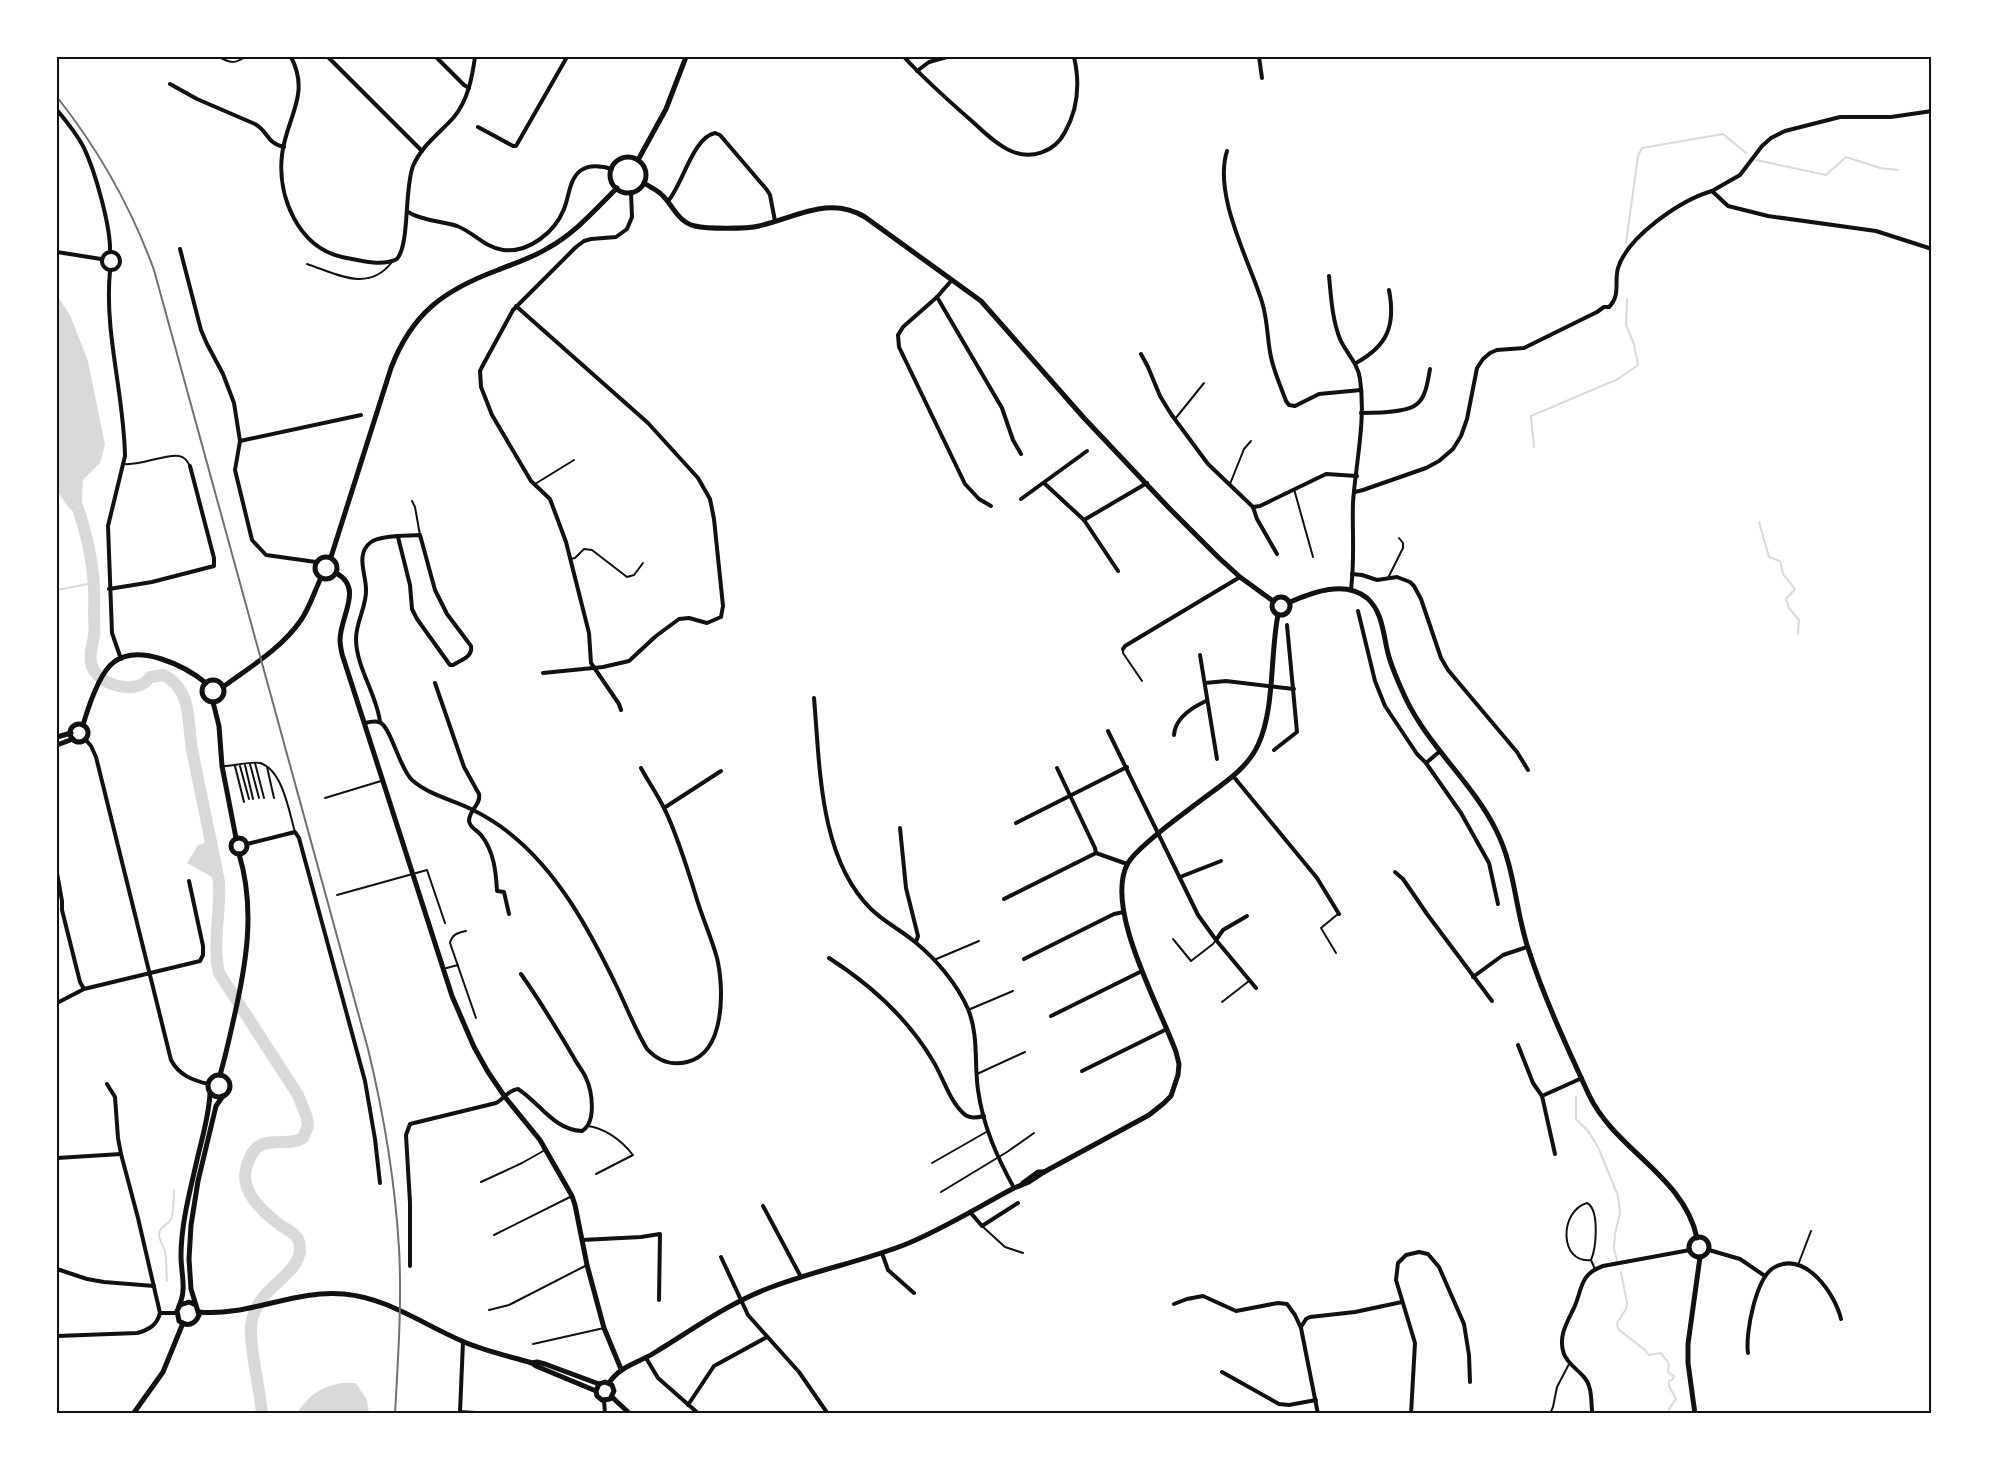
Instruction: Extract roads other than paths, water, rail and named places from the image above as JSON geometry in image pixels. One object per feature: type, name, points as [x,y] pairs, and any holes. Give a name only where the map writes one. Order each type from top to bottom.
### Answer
[{"type":"street","points":[[291,57],[297,69],[298,96],[284,147],[281,168],[291,211],[298,226],[304,235],[330,254],[352,259],[392,262],[399,257],[401,252],[411,175],[422,151],[454,117],[469,88],[475,57]]},
{"type":"street","points":[[328,57],[422,151]]},
{"type":"street","points":[[436,57],[469,88]]},
{"type":"street","points":[[478,127],[516,146],[567,57]]},
{"type":"street","points":[[638,160],[666,109],[686,57]]},
{"type":"street","points":[[904,57],[992,138],[1011,151],[1033,154],[1055,147],[1071,121],[1078,88],[1074,57]]},
{"type":"street","points":[[917,71],[929,62],[947,57]]},
{"type":"street","points":[[1259,57],[1262,78]]},
{"type":"street","points":[[170,84],[197,99],[255,124],[272,143],[284,147]]},
{"type":"street","points":[[57,110],[79,140],[90,163],[110,238],[110,252]]},
{"type":"street","points":[[1355,492],[1425,468],[1446,455],[1464,429],[1474,375],[1487,356],[1493,351],[1524,348],[1604,307],[1609,307],[1616,297],[1617,271],[1628,248],[1661,218],[1690,199],[1740,175],[1771,138],[1785,131],[1840,117],[1891,117],[1932,111]]},
{"type":"street","points":[[668,201],[689,159],[710,134],[715,133],[720,135],[767,190],[775,222]]},
{"type":"street","points":[[1227,151],[1225,175],[1229,208],[1262,303],[1268,329],[1270,354],[1286,401],[1294,406],[1319,394],[1361,390]]},
{"type":"street","points":[[628,157],[638,160],[646,171],[644,183],[631,192],[617,188],[611,179],[612,169],[616,162],[628,157]]},
{"type":"street","points":[[408,212],[458,226],[501,250],[520,249],[536,242],[555,225],[564,209],[572,184],[581,171],[595,166],[612,169]]},
{"type":"street","points":[[644,183],[659,192],[683,221],[696,227],[753,228],[817,208],[837,207],[853,212],[896,238],[981,301],[1084,418],[1218,557],[1239,577],[1273,601]]},
{"type":"street","points":[[331,557],[391,368],[403,340],[416,322],[432,305],[455,289],[527,259],[560,241],[585,221],[617,188]]},
{"type":"street","points":[[1712,190],[1728,206],[1768,216],[1876,231],[1932,249]]},
{"type":"street","points":[[621,710],[591,663],[589,633],[566,542],[550,499],[535,484],[492,415],[481,387],[480,371],[516,306],[570,252],[584,241],[622,235],[632,217],[631,192]]},
{"type":"street","points":[[180,249],[201,330],[230,390],[235,409],[240,441],[235,470],[252,540],[266,555],[316,562]]},
{"type":"street","points":[[57,252],[101,260]]},
{"type":"street","points":[[110,252],[117,255],[120,262],[117,268],[110,271],[103,267],[101,260],[110,252]]},
{"type":"street","points":[[110,271],[111,327],[124,464],[108,521],[112,633],[121,658]]},
{"type":"street","points":[[1329,276],[1337,329],[1343,344],[1356,363],[1361,390],[1360,453],[1355,492],[1351,589]]},
{"type":"street","points":[[951,281],[937,297],[903,327],[898,335],[899,347],[965,484],[979,499],[991,506]]},
{"type":"street","points":[[1356,363],[1376,350],[1387,334],[1392,316],[1389,290]]},
{"type":"street","points":[[937,297],[1002,408],[1013,440],[1021,454]]},
{"type":"street","points":[[516,306],[656,430],[705,489],[710,499],[714,519],[723,614],[720,619],[707,623],[689,618],[679,620],[656,636],[629,661],[594,668],[543,673]]},
{"type":"street","points":[[1141,354],[1160,396],[1175,419],[1201,455],[1253,507],[1257,519],[1277,554]]},
{"type":"street","points":[[1361,413],[1402,410],[1417,404],[1423,395],[1430,369]]},
{"type":"street","points":[[240,441],[361,416]]},
{"type":"street","points":[[1021,499],[1087,451]]},
{"type":"street","points":[[110,589],[152,582],[214,566],[214,558],[190,466]]},
{"type":"street","points":[[1253,507],[1260,506],[1326,474],[1357,476]]},
{"type":"street","points":[[1044,483],[1084,520],[1118,571]]},
{"type":"street","points":[[1084,520],[1147,483]]},
{"type":"street","points":[[398,537],[410,585],[412,609],[417,620],[450,664],[453,665],[469,656],[472,649],[447,614],[433,586],[420,535],[383,538],[372,541],[364,550],[362,559],[366,598],[357,628],[356,640],[369,689],[379,710],[380,722],[390,735],[400,764],[414,781],[428,790],[473,810],[508,832],[527,848],[546,869],[593,939],[647,1049],[653,1056],[666,1062],[675,1064],[691,1062],[709,1046],[717,1032],[721,1001],[716,956],[664,808],[641,768]]},
{"type":"street","points":[[322,557],[331,557],[337,564],[336,573],[329,579],[321,578],[315,571],[316,562],[322,557]]},
{"type":"street","points":[[336,573],[345,579],[350,588],[350,600],[340,642],[342,653],[443,969],[474,1047],[505,1097],[535,1133],[572,1196],[586,1265],[604,1328],[621,1369]]},
{"type":"street","points":[[1352,574],[1377,580],[1404,579],[1414,586],[1448,670],[1517,752],[1528,770]]},
{"type":"street","points":[[1123,649],[1239,577]]},
{"type":"street","points":[[224,687],[216,680],[206,683],[202,691],[205,699],[213,702],[222,698],[224,687],[279,645],[301,621],[321,578]]},
{"type":"street","points":[[1290,602],[1321,591],[1342,588],[1351,589],[1367,598],[1377,611],[1389,657],[1406,699],[1439,752],[1487,814],[1500,839],[1511,870],[1527,947],[1540,984],[1592,1101],[1606,1120],[1675,1192],[1684,1204],[1697,1238]]},
{"type":"street","points":[[532,1363],[545,1364],[599,1384],[609,1383],[621,1369],[646,1358],[709,1317],[740,1301],[801,1277],[882,1253],[921,1238],[1023,1184],[1038,1172],[1044,1172],[1149,1115],[1171,1096],[1179,1064],[1134,949],[1121,895],[1124,875],[1132,857],[1233,776],[1258,746],[1270,688],[1278,615],[1272,608],[1273,601],[1281,596],[1290,602],[1290,607],[1288,612],[1278,615]]},
{"type":"street","points":[[1358,611],[1375,681],[1385,706],[1461,813],[1489,863],[1498,904]]},
{"type":"street","points":[[1274,750],[1297,732],[1287,626]]},
{"type":"street","points":[[1200,655],[1216,759]]},
{"type":"street","points":[[83,725],[97,688],[106,672],[113,663],[121,658],[143,656],[170,662],[189,670],[206,683]]},
{"type":"street","points":[[1205,683],[1226,681],[1270,688],[1294,689]]},
{"type":"street","points":[[435,683],[464,767],[479,794],[480,799],[469,820],[471,826],[482,836],[488,847],[496,868],[497,891],[504,892],[509,914]]},
{"type":"street","points":[[814,698],[826,816],[834,845],[860,897],[872,910],[916,942],[934,960],[952,982],[968,1010],[976,1043],[978,1091],[984,1116],[998,1158],[1014,1188]]},
{"type":"street","points":[[1174,735],[1176,724],[1181,718],[1206,701]]},
{"type":"street","points":[[213,702],[219,726],[222,765],[236,838]]},
{"type":"street","points":[[365,723],[380,722]]},
{"type":"street","points":[[57,745],[72,736],[75,726],[83,725]]},
{"type":"street","points":[[57,737],[72,736],[79,742],[85,739],[88,732],[83,725]]},
{"type":"street","points":[[1108,731],[1198,915],[1256,988]]},
{"type":"street","points":[[85,739],[96,757],[171,1059],[175,1067],[185,1076],[208,1084]]},
{"type":"street","points":[[1426,764],[1439,752]]},
{"type":"street","points":[[1016,824],[1126,767]]},
{"type":"street","points":[[1057,768],[1096,853]]},
{"type":"street","points":[[664,808],[721,771]]},
{"type":"street","points":[[1233,776],[1317,878],[1340,914]]},
{"type":"street","points":[[900,828],[906,888],[918,936],[916,942]]},
{"type":"street","points":[[247,844],[295,832],[299,838],[365,1081],[380,1183]]},
{"type":"street","points":[[220,1076],[242,984],[249,921],[243,865],[239,854],[233,851],[231,843],[236,838],[242,838],[247,844]]},
{"type":"street","points":[[239,854],[245,851],[247,844]]},
{"type":"street","points":[[1004,899],[1096,853],[1127,864]]},
{"type":"street","points":[[1180,878],[1221,861]]},
{"type":"street","points":[[1395,872],[1403,879],[1492,1001]]},
{"type":"street","points":[[57,873],[62,910],[80,982],[84,989]]},
{"type":"street","points":[[57,1003],[84,989],[197,962],[203,955],[203,946],[189,881]]},
{"type":"street","points":[[1024,959],[1114,914],[1124,912]]},
{"type":"street","points":[[1216,940],[1223,930],[1247,916]]},
{"type":"street","points":[[1473,977],[1503,955],[1527,947]]},
{"type":"street","points":[[829,958],[888,1002],[907,1024],[932,1060],[965,1116],[974,1118],[984,1116]]},
{"type":"street","points":[[1051,1016],[1143,971]]},
{"type":"street","points":[[410,1266],[410,1203],[406,1135],[408,1126],[496,1103],[508,1092],[518,1089],[557,1123],[568,1129],[582,1131],[587,1126],[591,1108],[586,1077],[521,974]]},
{"type":"street","points":[[1082,1071],[1167,1029]]},
{"type":"street","points":[[1518,1045],[1533,1083],[1542,1096],[1555,1154]]},
{"type":"street","points":[[220,1076],[230,1085],[228,1092],[216,1106],[193,1208],[189,1259],[191,1289],[199,1317],[194,1323],[188,1325],[178,1319],[177,1313],[184,1290],[181,1266],[183,1236],[208,1117],[210,1093],[208,1084],[212,1078],[220,1076]]},
{"type":"street","points":[[1542,1096],[1582,1078]]},
{"type":"street","points":[[57,1336],[137,1333],[148,1330],[154,1325],[160,1313],[121,1154],[115,1097],[107,1084]]},
{"type":"street","points":[[210,1093],[217,1097],[223,1096]]},
{"type":"street","points":[[57,1158],[121,1154]]},
{"type":"street","points":[[970,1212],[982,1226],[1018,1203]]},
{"type":"street","points":[[763,1206],[801,1277]]},
{"type":"street","points":[[582,1240],[660,1234],[659,1300]]},
{"type":"street","points":[[1697,1238],[1707,1241],[1709,1250],[1706,1255],[1700,1257],[1694,1255],[1690,1250],[1691,1243],[1697,1238]]},
{"type":"street","points":[[1592,1413],[1591,1392],[1587,1381],[1569,1363],[1562,1345],[1566,1324],[1574,1309],[1583,1281],[1595,1269],[1690,1250]]},
{"type":"street","points":[[1709,1250],[1740,1259],[1765,1276]]},
{"type":"street","points":[[882,1253],[888,1270],[914,1293]]},
{"type":"street","points":[[1411,1414],[1415,1343],[1396,1280],[1398,1263],[1412,1253],[1428,1254],[1439,1267],[1464,1324],[1470,1382]]},
{"type":"street","points":[[721,1257],[748,1315],[799,1372],[828,1414]]},
{"type":"street","points":[[1695,1414],[1688,1363],[1688,1344],[1700,1257]]},
{"type":"street","points":[[1748,1353],[1747,1335],[1754,1305],[1765,1276],[1776,1266],[1797,1265],[1813,1274],[1826,1286],[1838,1305],[1841,1318]]},
{"type":"street","points":[[57,1269],[104,1282],[154,1286]]},
{"type":"street","points":[[199,1312],[241,1309],[333,1293],[365,1297],[384,1302],[463,1342],[532,1363],[596,1391]]},
{"type":"street","points":[[1174,1304],[1203,1296],[1236,1311],[1278,1303],[1287,1304],[1295,1314],[1301,1328],[1318,1414]]},
{"type":"street","points":[[179,1306],[187,1302],[196,1305]]},
{"type":"street","points":[[1301,1328],[1310,1317],[1355,1312],[1402,1302]]},
{"type":"street","points":[[160,1313],[177,1313]]},
{"type":"street","points":[[133,1414],[163,1372],[183,1323]]},
{"type":"street","points":[[688,1405],[714,1366],[767,1337]]},
{"type":"street","points":[[463,1342],[460,1413],[492,1414]]},
{"type":"street","points":[[646,1358],[658,1377],[699,1414]]},
{"type":"street","points":[[1222,1372],[1279,1404],[1289,1405],[1316,1400]]},
{"type":"street","points":[[609,1383],[614,1389],[612,1397]]},
{"type":"street","points":[[599,1384],[596,1391],[598,1397],[604,1400],[612,1397]]},
{"type":"street","points":[[612,1397],[630,1414]]},
{"type":"street","points":[[604,1400],[605,1414]]},
{"type":"lane","points":[[219,57],[232,63],[239,62],[245,57]]},
{"type":"lane","points":[[307,264],[358,280],[376,277],[392,262]]},
{"type":"lane","points":[[1175,419],[1204,383]]},
{"type":"lane","points":[[1230,485],[1244,449],[1251,441]]},
{"type":"lane","points":[[124,464],[137,464],[178,455],[190,466]]},
{"type":"lane","points":[[535,484],[574,460]]},
{"type":"lane","points":[[1294,489],[1313,557]]},
{"type":"lane","points":[[412,501],[416,507],[420,535]]},
{"type":"lane","points":[[1388,578],[1403,548],[1403,543],[1399,538]]},
{"type":"lane","points":[[570,559],[575,558],[584,549],[592,550],[627,577],[634,575],[643,563]]},
{"type":"lane","points":[[1123,649],[1123,654],[1142,681]]},
{"type":"lane","points":[[255,763],[264,798]]},
{"type":"lane","points":[[222,765],[238,766],[260,763],[267,767],[278,778],[295,832]]},
{"type":"lane","points":[[250,764],[259,798]]},
{"type":"lane","points":[[244,765],[253,799]]},
{"type":"lane","points":[[238,766],[249,799]]},
{"type":"lane","points":[[238,766],[244,802]]},
{"type":"lane","points":[[267,767],[274,798]]},
{"type":"lane","points":[[325,798],[384,780]]},
{"type":"lane","points":[[337,894],[427,870],[445,923]]},
{"type":"lane","points":[[1336,953],[1322,928],[1340,914]]},
{"type":"lane","points":[[466,931],[455,934],[451,939],[452,948],[476,1018]]},
{"type":"lane","points":[[1173,939],[1191,961],[1216,940]]},
{"type":"lane","points":[[934,960],[979,941]]},
{"type":"lane","points":[[443,969],[458,964]]},
{"type":"lane","points":[[1222,1002],[1249,981]]},
{"type":"lane","points":[[968,1010],[1013,992]]},
{"type":"lane","points":[[977,1074],[1025,1052]]},
{"type":"lane","points":[[587,1126],[613,1135],[633,1155],[596,1174]]},
{"type":"lane","points":[[932,1163],[988,1131]]},
{"type":"lane","points":[[941,1192],[998,1158],[1034,1133]]},
{"type":"lane","points":[[481,1182],[522,1164],[545,1150]]},
{"type":"lane","points":[[494,1235],[572,1196]]},
{"type":"lane","points":[[1590,1260],[1582,1260],[1575,1255],[1569,1247],[1566,1235],[1572,1214],[1580,1205],[1587,1203],[1593,1208],[1595,1221],[1593,1252],[1590,1260],[1595,1269]]},
{"type":"lane","points":[[982,1226],[1005,1247],[1023,1253]]},
{"type":"lane","points":[[1797,1265],[1810,1231]]},
{"type":"lane","points":[[489,1310],[509,1305],[586,1265]]},
{"type":"lane","points":[[533,1344],[604,1328]]},
{"type":"lane","points":[[1550,1414],[1557,1387],[1569,1363]]},
{"type":"lane","points":[[1587,1414],[1592,1413]]},
{"type":"waterway","points":[[1626,243],[1638,156],[1642,148],[1723,134],[1746,153]]},
{"type":"waterway","points":[[1756,160],[1826,175],[1846,157],[1880,168],[1898,170]]},
{"type":"waterway","points":[[1534,447],[1531,416],[1618,379],[1638,365],[1634,344],[1626,325],[1627,299]]},
{"type":"waterway","points":[[76,503],[85,530],[93,570],[94,638],[91,663],[94,671],[108,682],[127,687],[144,683],[150,677],[164,675],[180,690],[184,698],[189,718],[192,750],[219,881],[216,939],[219,973],[298,1095],[307,1118],[308,1126],[303,1138],[292,1142],[270,1142],[259,1146],[252,1154],[245,1174],[253,1199],[280,1225],[294,1234],[299,1240],[300,1247],[298,1259],[261,1301],[252,1320],[252,1348],[262,1414]]},
{"type":"waterway","points":[[1759,522],[1769,557],[1780,561],[1783,574],[1795,589],[1786,599],[1789,608],[1799,620],[1798,634]]},
{"type":"waterway","points":[[57,590],[93,583]]},
{"type":"waterway","points":[[1576,1097],[1576,1119],[1588,1131],[1598,1147],[1618,1196],[1620,1213],[1614,1248],[1617,1261]]},
{"type":"waterway","points":[[167,1281],[166,1255],[159,1234],[171,1219],[174,1191]]},
{"type":"waterway","points":[[1621,1272],[1627,1303],[1617,1323],[1618,1329],[1649,1355],[1661,1353],[1669,1364],[1668,1372],[1674,1376],[1669,1381],[1669,1386],[1676,1399],[1669,1409],[1671,1414]]},
{"type":"railway","points":[[57,97],[87,138],[113,180],[154,270],[368,1049],[388,1148],[397,1223],[400,1310],[395,1414]]}]
